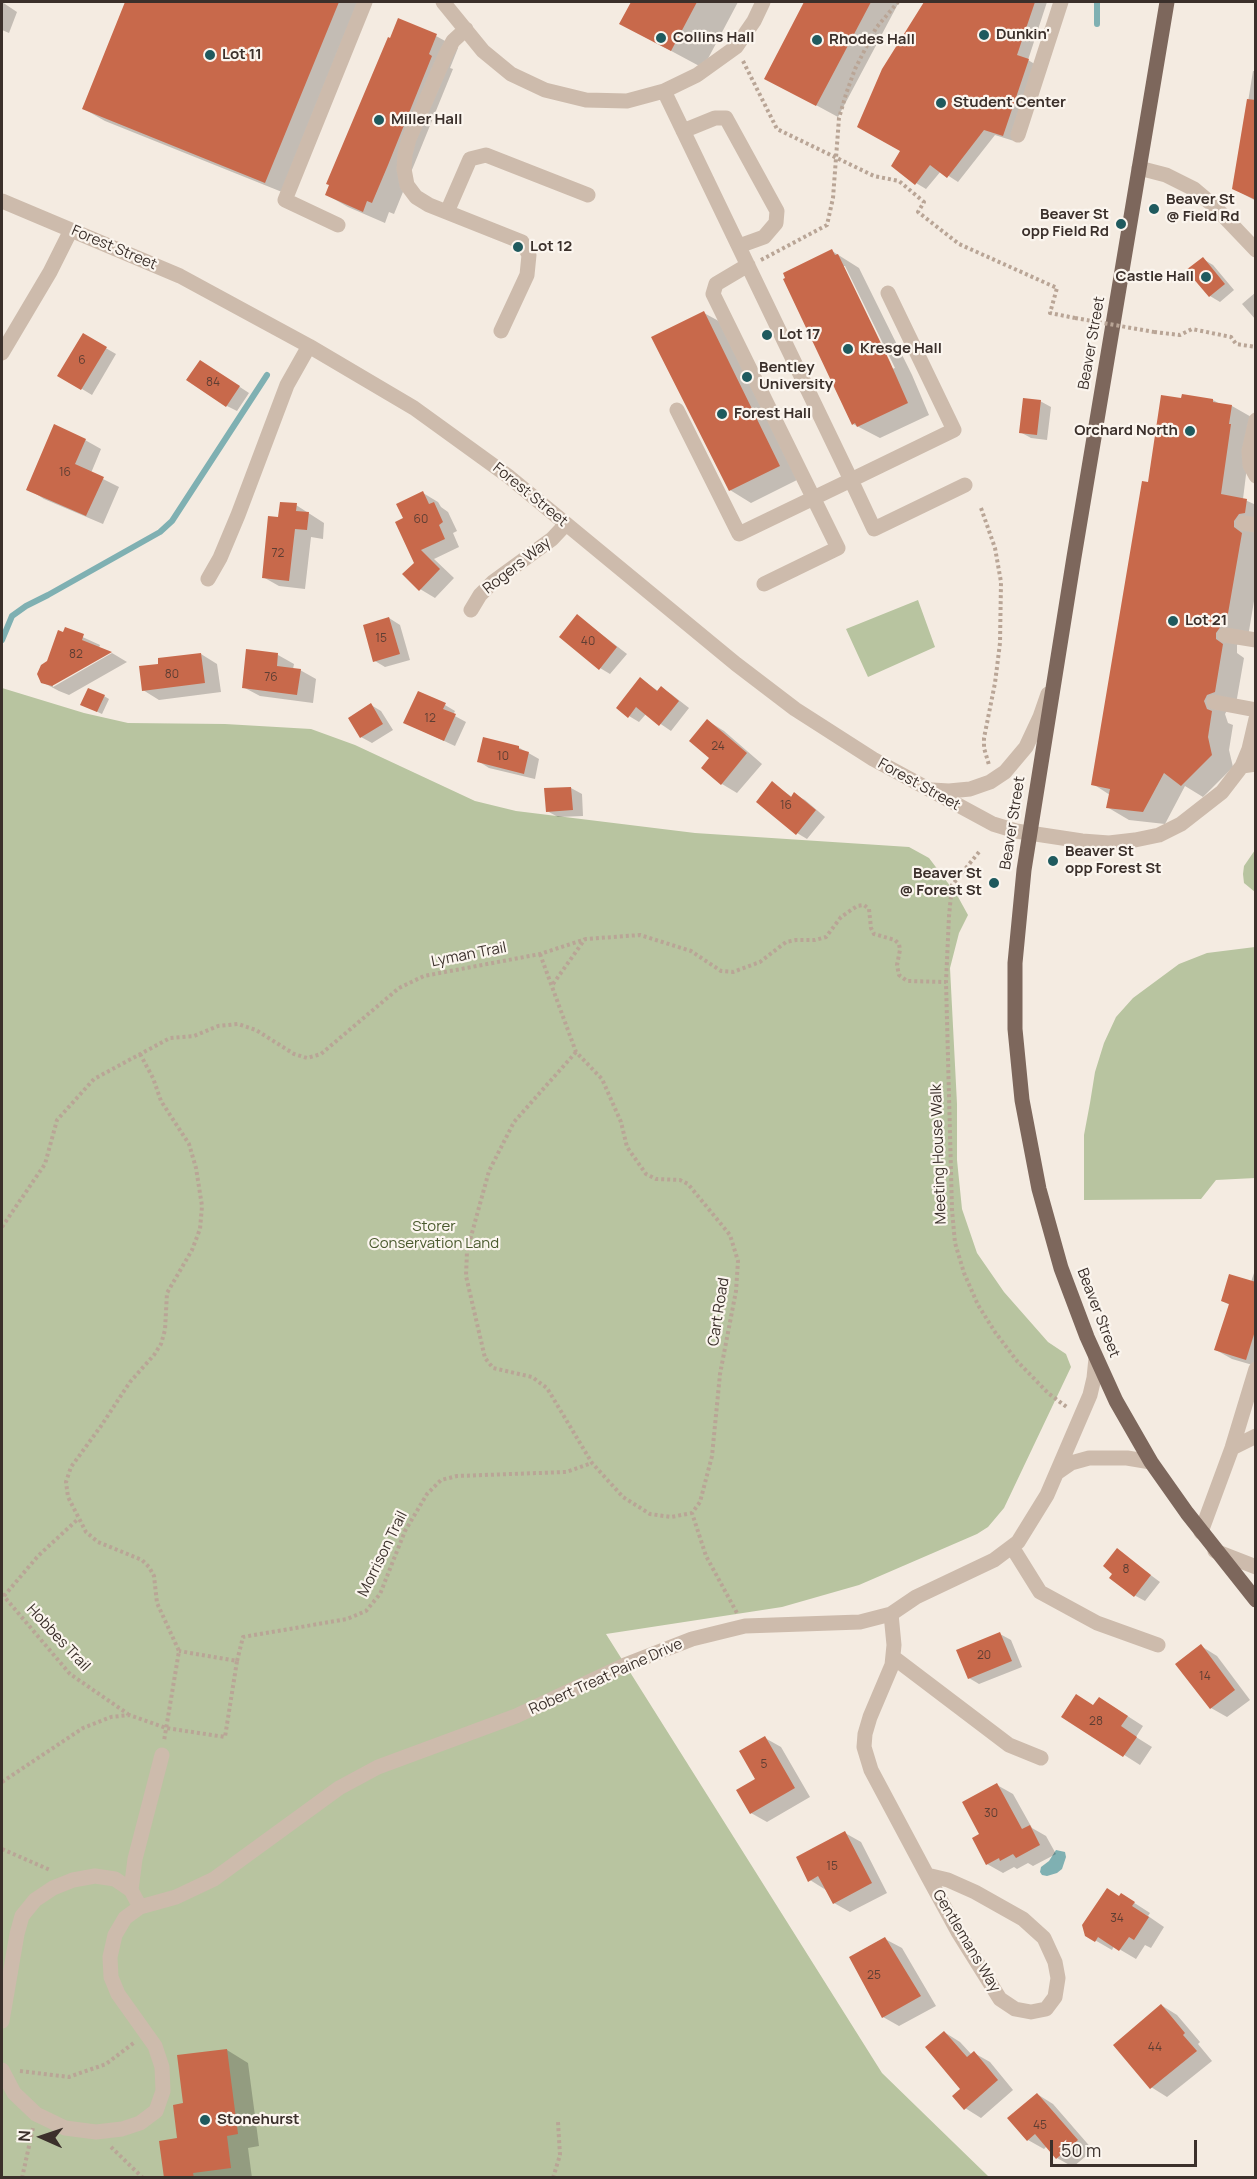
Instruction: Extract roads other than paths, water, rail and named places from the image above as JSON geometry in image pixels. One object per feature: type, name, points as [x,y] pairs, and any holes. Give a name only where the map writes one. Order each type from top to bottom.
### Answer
[{"type":"main road","name":"Beaver Street","points":[[1167,2],[1029,833],[1020,903],[1014,1011],[1018,1072],[1027,1128],[1047,1218],[1071,1295],[1096,1358],[1116,1401],[1151,1462],[1215,1551],[1256,1600]]},
{"type":"street","points":[[338,225],[285,200],[364,2]]},
{"type":"street","points":[[443,2],[483,51],[511,74],[545,90],[586,100],[627,101],[664,91],[697,75],[736,47],[754,21],[763,2]]},
{"type":"street","points":[[1018,135],[1061,2]]},
{"type":"street","points":[[466,29],[453,41],[446,54],[409,139],[404,169],[407,185],[416,197],[522,242],[529,255],[527,275],[501,331]]},
{"type":"street","points":[[664,91],[874,529],[965,485]]},
{"type":"street","points":[[683,131],[715,118],[726,118],[777,211],[776,223],[764,237],[739,246]]},
{"type":"street","points":[[447,212],[470,159],[486,155],[588,195]]},
{"type":"street","points":[[1139,168],[1166,175],[1194,189],[1214,206],[1256,250]]},
{"type":"street","name":"Forest Street","points":[[2,201],[180,276],[388,392],[482,456],[770,690],[834,735],[927,790],[993,824],[1029,833],[1109,843],[1159,835],[1181,824],[1202,809],[1249,765]]},
{"type":"street","points":[[2,352],[50,272],[71,230]]},
{"type":"street","points":[[748,266],[716,284],[713,294],[838,548],[764,584]]},
{"type":"street","points":[[677,410],[739,534],[954,430],[888,293]]},
{"type":"street","points":[[208,579],[220,558],[238,515],[287,385],[309,346]]},
{"type":"street","points":[[1256,420],[1248,451],[1250,465],[1256,476]]},
{"type":"street","name":"Rogers Way","points":[[471,610],[480,595],[493,582],[546,544],[566,524]]},
{"type":"street","points":[[1226,635],[1256,640]]},
{"type":"street","points":[[927,790],[958,790],[981,786],[998,777],[1012,765],[1034,732],[1058,656]]},
{"type":"street","points":[[1214,702],[1256,710]]},
{"type":"street","points":[[1249,765],[1249,749],[1256,718]]},
{"type":"street","name":"Robert Treat Paine Drive","points":[[140,1907],[176,1898],[214,1879],[339,1788],[378,1767],[516,1716],[625,1665],[692,1639],[745,1626],[860,1623],[891,1614],[916,1597],[994,1560],[1018,1542],[1036,1515],[1058,1472],[1092,1386],[1096,1358]]},
{"type":"street","points":[[1201,1532],[1232,1448],[1256,1369]]},
{"type":"street","points":[[1232,1448],[1256,1436]]},
{"type":"street","points":[[1058,1472],[1071,1463],[1089,1458],[1118,1457],[1151,1462]]},
{"type":"street","points":[[1012,1547],[1040,1592],[1097,1623],[1158,1645]]},
{"type":"street","points":[[1215,1551],[1256,1567]]},
{"type":"street","name":"Gentlemans Way","points":[[891,1614],[894,1645],[892,1665],[865,1734],[864,1747],[871,1770],[927,1875],[958,1932],[1000,1999],[1015,2009],[1031,2012],[1046,2009],[1054,1997],[1058,1978],[1055,1962],[1044,1938],[1023,1919],[975,1892],[948,1880],[927,1875]]},
{"type":"street","points":[[893,1657],[1009,1745],[1041,1758]]},
{"type":"street","points":[[131,1890],[135,1859],[162,1755]]},
{"type":"street","points":[[2,2021],[17,1934],[22,1916],[35,1900],[53,1888],[73,1880],[95,1876],[115,1879],[131,1890],[140,1907],[125,1918],[115,1935],[110,1957],[111,1977],[118,1994],[155,2046],[162,2067],[163,2091],[156,2111],[141,2123],[122,2129],[96,2132],[65,2128],[36,2114],[14,2093],[7,2070]]},
{"type":"water","points":[[1056,1850],[1065,1852],[1066,1857],[1062,1869],[1047,1876],[1042,1875],[1041,1867],[1049,1861]]},
{"type":"waterway","points":[[1097,2],[1097,24]]},
{"type":"waterway","points":[[2,640],[12,616],[26,606],[160,532],[172,521],[267,375]]},
{"type":"place","name":"Dunkin'","points":[[984,35]]},
{"type":"place","name":"Collins Hall","points":[[661,38]]},
{"type":"place","name":"Rhodes Hall","points":[[817,40]]},
{"type":"place","name":"Lot 11","points":[[210,55]]},
{"type":"place","name":"Student Center","points":[[941,103]]},
{"type":"place","name":"Miller Hall","points":[[379,120]]},
{"type":"place","name":"Beaver St @ Field Rd","points":[[1154,209]]},
{"type":"place","name":"Beaver St opp Field Rd","points":[[1121,224]]},
{"type":"place","name":"Lot 12","points":[[518,247]]},
{"type":"place","name":"Castle Hall","points":[[1206,277]]},
{"type":"place","name":"Lot 17","points":[[767,335]]},
{"type":"place","name":"Kresge Hall","points":[[848,349]]},
{"type":"place","name":"Bentley University","points":[[747,377]]},
{"type":"place","name":"Forest Hall","points":[[722,414]]},
{"type":"place","name":"Orchard North","points":[[1190,431]]},
{"type":"place","name":"Lot 21","points":[[1173,621]]},
{"type":"place","name":"Beaver St opp Forest St","points":[[1053,861]]},
{"type":"place","name":"Beaver St @ Forest St","points":[[994,883]]},
{"type":"place","name":"Stonehurst","points":[[205,2120]]},
{"type":"park label","name":"Storer Conservation Land","points":[[434,1236]]}]
